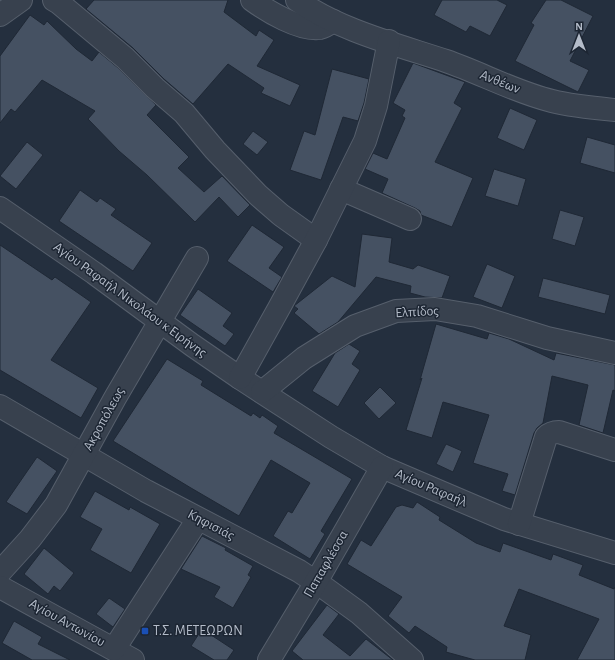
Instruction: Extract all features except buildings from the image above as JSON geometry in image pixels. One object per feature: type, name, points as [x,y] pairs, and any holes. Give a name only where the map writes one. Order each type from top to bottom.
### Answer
[{"type":"street","points":[[0,15],[21,0]]},
{"type":"street","points":[[54,0],[125,58],[155,88],[184,113],[214,150],[258,196],[280,216],[316,240]]},
{"type":"street","points":[[252,0],[286,20],[306,27],[320,28],[333,21]]},
{"type":"street","name":"Ανθέων","points":[[297,0],[333,21],[462,66],[510,86],[551,100],[589,108],[615,110]]},
{"type":"street","points":[[240,378],[280,308],[355,162],[373,120],[389,41]]},
{"type":"street","points":[[341,189],[410,220]]},
{"type":"street","name":"Αγίου Ραφαήλ Νικολάου κ Ειρήνης","points":[[0,208],[94,273],[160,322],[262,392]]},
{"type":"street","name":"Ακροπόλεως","points":[[0,572],[48,516],[56,504],[115,398],[197,258]]},
{"type":"street","name":"Ελπίδος","points":[[262,392],[304,358],[355,326],[396,312],[435,309],[470,315],[547,338],[615,353]]},
{"type":"street","name":"Αγίου Ραφαήλ","points":[[262,392],[382,467],[504,519],[615,553]]},
{"type":"street","name":"Κηφισιάς","points":[[0,406],[84,455],[316,582],[359,613],[412,660]]},
{"type":"street","points":[[519,524],[546,437],[554,432],[559,432],[615,450]]},
{"type":"street","name":"Παπαφλέσσα","points":[[269,660],[382,467]]},
{"type":"street","points":[[114,649],[198,518]]},
{"type":"street","name":"Αγίου Αντωνίου","points":[[0,587],[133,660]]},
{"type":"place","name":"Τ.Σ. ΜΕΤΕΩΡΩΝ","points":[[145,631]]}]
